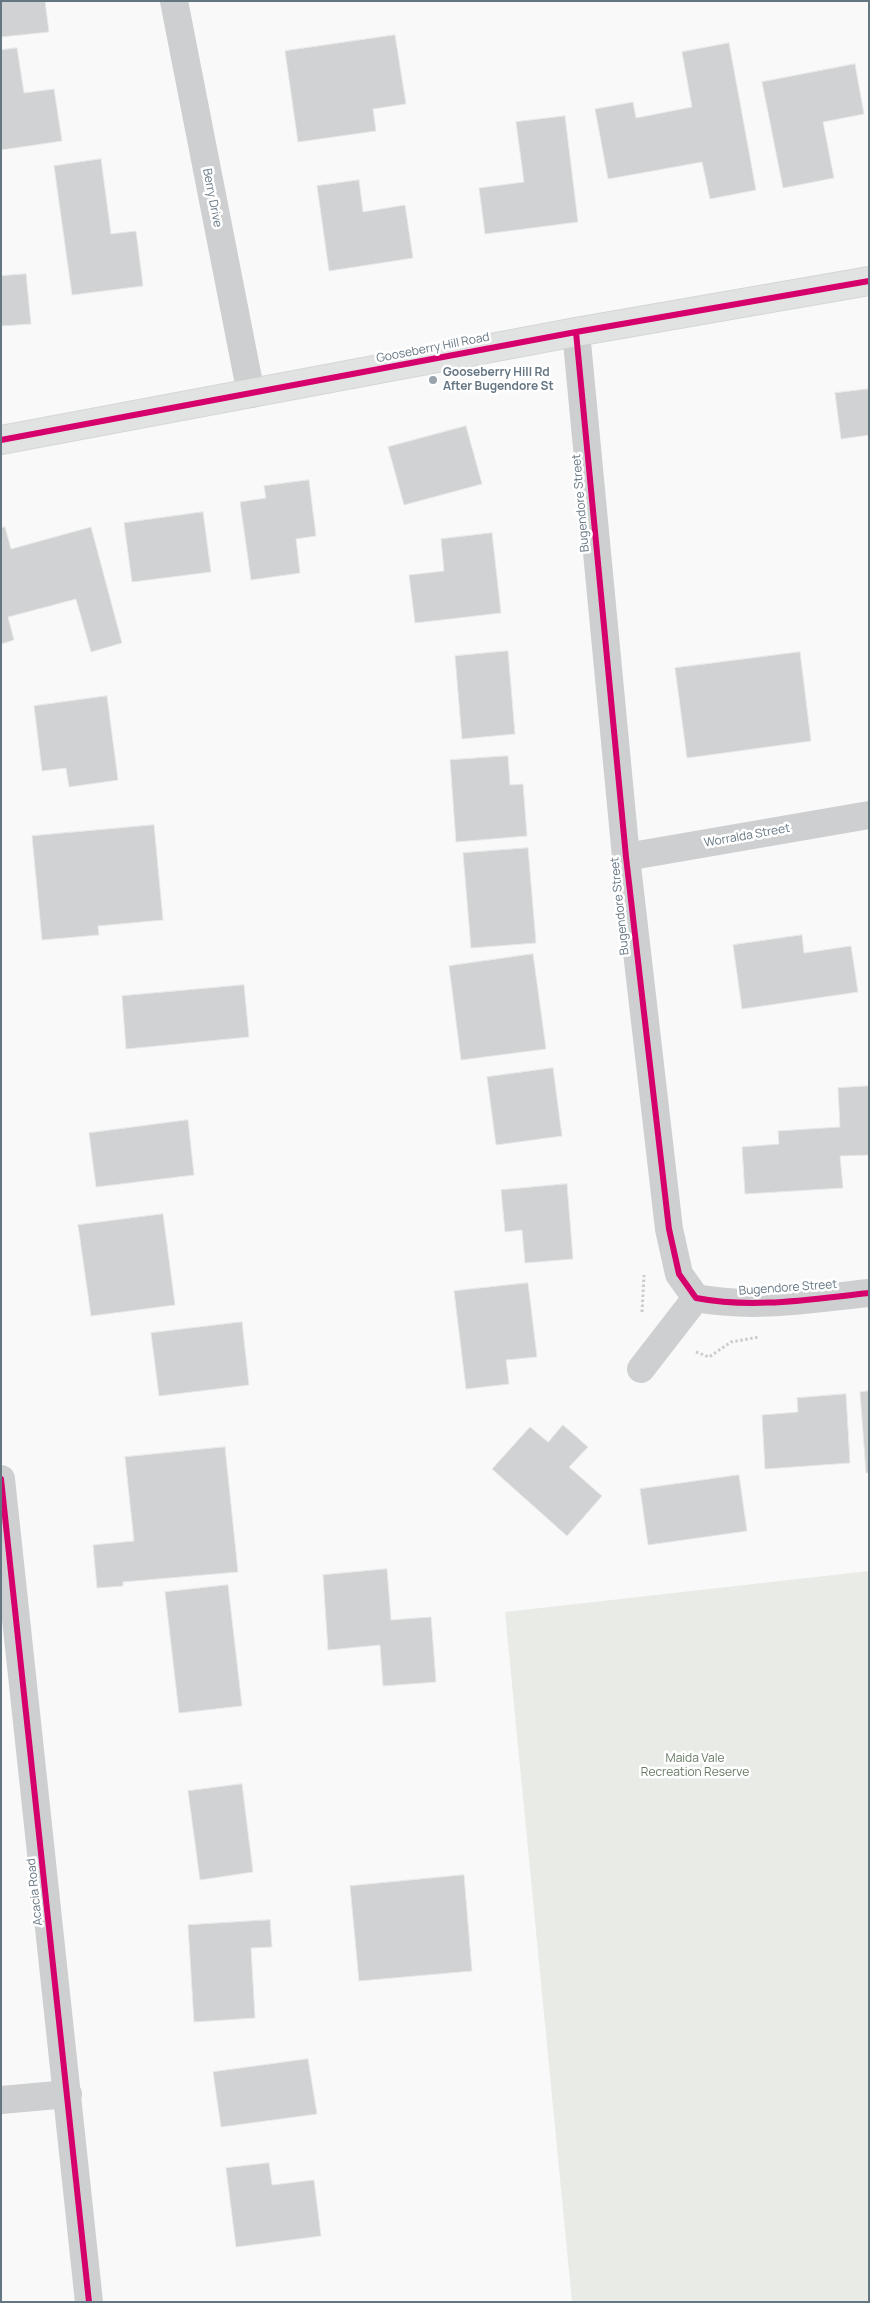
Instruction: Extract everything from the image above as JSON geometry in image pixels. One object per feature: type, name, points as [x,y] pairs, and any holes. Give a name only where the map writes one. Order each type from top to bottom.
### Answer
[{"type":"street","name":"Berry Drive","points":[[174,1],[250,394]]},
{"type":"street","name":"Gooseberry Hill Road","points":[[1,440],[576,332],[869,281]]},
{"type":"street","name":"Bugendore Street","points":[[576,332],[626,857],[669,1229],[679,1274],[696,1298],[723,1303],[763,1304],[869,1293]]},
{"type":"street","name":"Worralda Street","points":[[626,857],[869,815]]},
{"type":"street","points":[[641,1369],[696,1298]]},
{"type":"street","name":"Acacia Road","points":[[1,1480],[68,2094],[88,2302]]},
{"type":"street","points":[[1,2100],[68,2094]]},
{"type":"green space","name":"Maida Vale Recreation Reserve","points":[[869,1571],[869,2302],[572,2302],[505,1612]]},
{"type":"building","points":[[1,1],[45,1],[49,32],[1,37]]},
{"type":"building","points":[[395,35],[406,104],[373,109],[376,131],[298,142],[285,51]]},
{"type":"building","points":[[729,43],[756,190],[710,199],[702,162],[608,179],[595,109],[633,102],[636,118],[692,107],[682,52]]},
{"type":"building","points":[[17,48],[24,93],[54,89],[62,141],[1,150],[1,50]]},
{"type":"building","points":[[855,64],[864,114],[823,122],[834,178],[783,188],[762,82]]},
{"type":"building","points":[[565,116],[578,222],[485,234],[479,188],[524,182],[516,122]]},
{"type":"building","points":[[101,159],[111,234],[136,231],[143,286],[72,295],[54,166]]},
{"type":"building","points":[[359,180],[363,212],[405,205],[413,258],[329,271],[317,186]]},
{"type":"building","points":[[26,274],[31,324],[1,326],[1,276]]},
{"type":"building","points":[[869,389],[869,435],[841,439],[835,393]]},
{"type":"building","points":[[466,426],[482,484],[404,505],[388,447]]},
{"type":"building","points":[[309,480],[316,536],[296,539],[300,573],[251,580],[240,502],[266,498],[264,486]]},
{"type":"building","points":[[203,512],[211,572],[132,582],[124,523]]},
{"type":"building","points":[[5,527],[11,549],[91,527],[122,643],[91,652],[76,599],[8,617],[14,640],[1,644],[1,528]]},
{"type":"building","points":[[492,533],[501,613],[415,623],[409,575],[444,571],[441,539]]},
{"type":"building","points":[[508,651],[515,734],[462,739],[455,656]]},
{"type":"building","points":[[800,652],[811,741],[687,758],[675,668]]},
{"type":"building","points":[[107,696],[118,780],[69,787],[66,768],[42,771],[34,706]]},
{"type":"building","points":[[508,756],[510,785],[523,784],[527,836],[456,842],[450,760]]},
{"type":"building","points":[[154,825],[163,920],[98,926],[99,935],[42,940],[32,836]]},
{"type":"building","points":[[528,848],[536,943],[471,948],[463,853]]},
{"type":"building","points":[[802,935],[804,953],[851,946],[858,992],[742,1009],[733,945]]},
{"type":"building","points":[[533,954],[546,1049],[461,1060],[449,966]]},
{"type":"building","points":[[244,985],[249,1037],[126,1049],[122,996]]},
{"type":"building","points":[[553,1068],[562,1136],[496,1145],[487,1077]]},
{"type":"building","points":[[869,1086],[869,1155],[840,1156],[843,1188],[745,1194],[742,1147],[779,1144],[778,1131],[840,1127],[838,1088]]},
{"type":"building","points":[[188,1120],[194,1175],[96,1187],[89,1133]]},
{"type":"building","points":[[567,1184],[573,1259],[525,1263],[522,1230],[505,1232],[501,1190]]},
{"type":"building","points":[[163,1214],[175,1305],[91,1316],[78,1225]]},
{"type":"building","points":[[528,1283],[537,1357],[506,1360],[509,1384],[466,1389],[454,1291]]},
{"type":"building","points":[[242,1322],[249,1385],[159,1396],[151,1333]]},
{"type":"building","points":[[869,1391],[869,1473],[866,1473],[860,1392]]},
{"type":"building","points":[[846,1394],[850,1463],[765,1469],[762,1415],[798,1412],[797,1398]]},
{"type":"building","points":[[563,1425],[588,1447],[569,1467],[602,1496],[567,1536],[492,1469],[530,1427],[548,1442]]},
{"type":"building","points":[[225,1447],[238,1572],[123,1582],[123,1586],[97,1588],[93,1545],[134,1541],[125,1457]]},
{"type":"building","points":[[739,1475],[747,1531],[648,1545],[640,1489]]},
{"type":"building","points":[[387,1569],[391,1620],[431,1617],[436,1682],[383,1686],[380,1645],[328,1650],[323,1575]]},
{"type":"building","points":[[228,1585],[242,1706],[179,1713],[165,1592]]},
{"type":"building","points":[[242,1784],[253,1872],[200,1880],[188,1791]]},
{"type":"building","points":[[464,1875],[472,1971],[359,1981],[350,1886]]},
{"type":"building","points":[[270,1920],[272,1947],[251,1948],[255,2018],[194,2022],[188,1925]]},
{"type":"building","points":[[308,2059],[317,2114],[221,2127],[213,2072]]},
{"type":"building","points":[[269,2163],[272,2185],[314,2180],[321,2236],[236,2247],[226,2168]]},
{"type":"cycle path","points":[[1,440],[576,332],[869,281]]},
{"type":"cycle path","points":[[576,332],[626,857],[669,1229],[679,1274],[696,1298],[718,1301],[739,1303],[782,1302],[869,1293]]},
{"type":"cycle path","points":[[1,1479],[89,2302]]},
{"type":"place","name":"Gooseberry Hill Rd After Bugendore St","points":[[433,380]]}]
